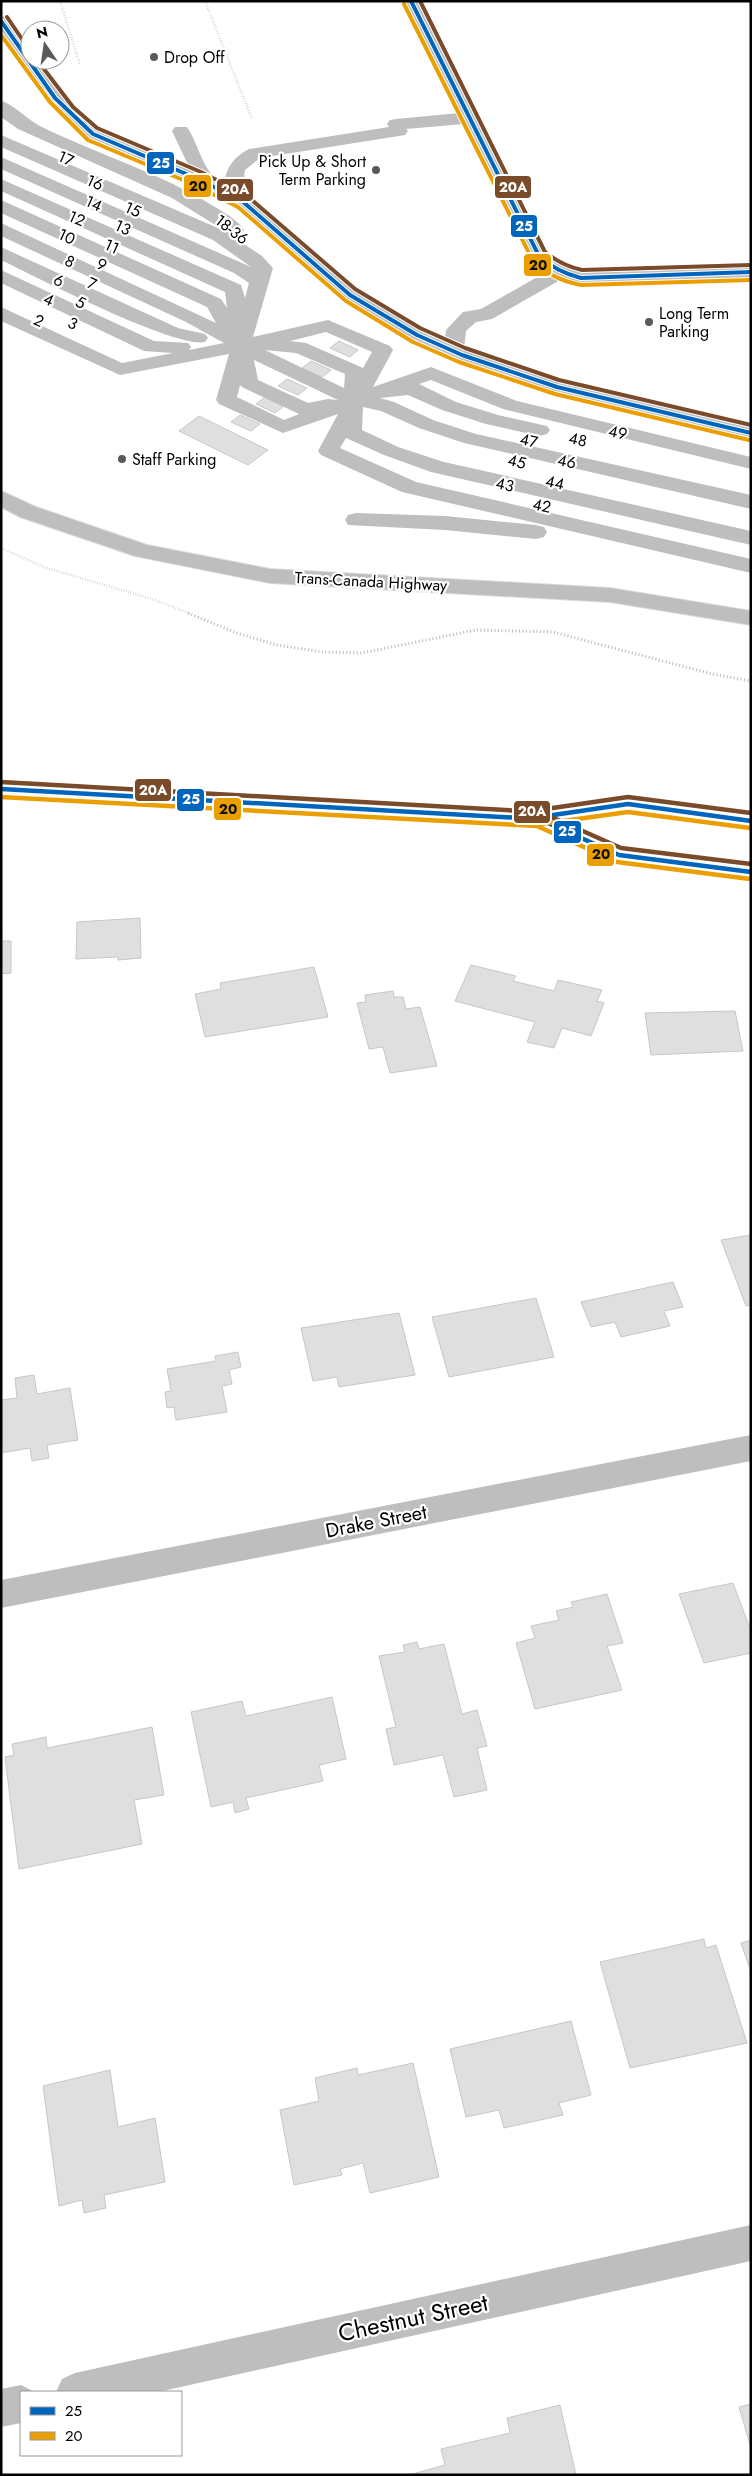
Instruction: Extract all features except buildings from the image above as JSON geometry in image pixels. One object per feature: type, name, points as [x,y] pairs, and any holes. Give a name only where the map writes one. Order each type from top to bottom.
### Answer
[{"type":"main road","points":[[411,1],[539,256],[548,266],[558,273],[581,278],[751,272]]},
{"type":"main road","points":[[1,21],[66,108],[93,134],[151,161],[206,181],[233,195],[245,203],[327,278],[352,297],[394,323],[454,353],[581,393],[751,433]]},
{"type":"main road","name":"18-36","points":[[2,110],[33,130],[184,198],[225,220],[272,262],[241,346]]},
{"type":"main road","points":[[233,195],[232,178],[234,170],[239,163],[255,153],[397,128],[470,118]]},
{"type":"main road","name":"17","points":[[1,129],[187,217]]},
{"type":"main road","points":[[181,131],[189,152],[206,181]]},
{"type":"main road","name":"16","points":[[1,140],[187,217]]},
{"type":"main road","name":"15","points":[[1,151],[252,263],[258,272],[241,346]]},
{"type":"main road","name":"14","points":[[1,162],[202,310]]},
{"type":"main road","name":"13","points":[[1,173],[202,310]]},
{"type":"main road","name":"12","points":[[1,184],[202,310]]},
{"type":"main road","name":"11","points":[[1,195],[202,310]]},
{"type":"main road","name":"10","points":[[1,206],[202,310]]},
{"type":"main road","name":"9","points":[[1,217],[202,310]]},
{"type":"main road","points":[[187,217],[220,236],[255,260],[263,268],[226,400],[283,427],[354,399]]},
{"type":"main road","name":"8","points":[[1,229],[202,310]]},
{"type":"main road","name":"7","points":[[1,241],[202,310]]},
{"type":"main road","name":"6","points":[[1,253],[202,310]]},
{"type":"main road","name":"5","points":[[1,264],[202,310]]},
{"type":"main road","points":[[454,353],[456,330],[470,316],[485,315],[558,273]]},
{"type":"main road","name":"4","points":[[1,276],[202,310]]},
{"type":"main road","name":"3","points":[[1,289],[140,355],[241,346]]},
{"type":"main road","name":"2","points":[[1,302],[130,362],[241,346]]},
{"type":"main road","points":[[202,310],[241,346]]},
{"type":"main road","points":[[202,310],[241,346],[282,368],[354,399],[375,415]]},
{"type":"main road","points":[[202,310],[241,346],[249,383],[306,410],[354,399]]},
{"type":"main road","points":[[202,310],[241,346],[299,346],[355,372],[354,399]]},
{"type":"main road","points":[[1,313],[120,369],[241,346],[328,326],[382,350],[354,399],[328,451],[410,487],[751,566]]},
{"type":"main road","name":"49","points":[[354,399],[431,373],[510,405],[751,463]]},
{"type":"main road","points":[[354,399],[375,415]]},
{"type":"main road","points":[[354,399],[375,415]]},
{"type":"main road","points":[[354,399],[375,415]]},
{"type":"main road","name":"48","points":[[375,415],[449,406],[493,420],[751,478]]},
{"type":"main road","name":"47","points":[[375,415],[438,415],[482,429],[751,490]]},
{"type":"main road","name":"46","points":[[375,415],[426,424],[471,439],[751,502]]},
{"type":"main road","name":"45","points":[[375,415],[460,449],[751,513]]},
{"type":"main road","name":"44","points":[[375,415],[403,442],[449,458],[751,526]]},
{"type":"main road","name":"43","points":[[375,415],[391,451],[438,468],[751,538]]},
{"type":"main road","name":"42","points":[[375,415],[425,478],[751,550]]},
{"type":"main road","name":"Trans-Canada Highway","points":[[1,498],[28,512],[143,551],[270,576],[610,595],[751,618]]},
{"type":"main road","points":[[356,520],[454,524],[667,546]]},
{"type":"main road","points":[[1,789],[539,819],[628,804],[751,821]]},
{"type":"main road","points":[[539,819],[619,854],[751,872]]},
{"type":"main road","name":"Drake Street","points":[[1,1594],[751,1448]]},
{"type":"main road","name":"Chestnut Street","points":[[80,2391],[751,2243]]},
{"type":"main road","points":[[1,2408],[20,2404]]},
{"type":"path","points":[[60,1],[80,67]]},
{"type":"path","points":[[205,1],[253,121]]},
{"type":"path","points":[[1,548],[44,567],[155,600],[237,633],[277,645],[323,652],[362,653],[476,630],[553,632],[712,674],[751,681]]},
{"type":"transit line","name":"25","points":[[411,1],[539,256],[548,264],[569,275],[581,278],[751,272]]},
{"type":"transit line","name":"20A","points":[[420,1],[545,252],[549,256],[562,264],[582,270],[751,265]]},
{"type":"transit line","name":"20","points":[[404,4],[532,259],[542,269],[561,280],[581,285],[751,280]]},
{"type":"transit line","name":"20A","points":[[7,17],[20,36]]},
{"type":"transit line","name":"25","points":[[1,21],[55,98],[93,134],[198,179],[242,201],[350,295],[417,335],[462,355],[557,387],[751,433]]},
{"type":"transit line","name":"20","points":[[1,35],[50,102],[88,140],[195,185],[238,207],[346,301],[413,342],[459,362],[555,394],[749,440]]},
{"type":"transit line","name":"20A","points":[[45,70],[73,107],[97,128],[201,172],[246,195],[355,289],[420,328],[465,348],[559,380],[751,425]]},
{"type":"transit line","name":"20A","points":[[1,782],[540,812],[621,848],[751,864]]},
{"type":"transit line","name":"25","points":[[1,789],[539,819],[619,855],[751,872]]},
{"type":"transit line","name":"20","points":[[1,797],[537,826],[617,862],[750,879]]},
{"type":"transit line","name":"20A","points":[[532,811],[628,797],[751,813]]},
{"type":"transit line","name":"25","points":[[533,818],[628,804],[751,821]]},
{"type":"transit line","name":"20","points":[[534,825],[628,812],[750,828]]},
{"type":"place","name":"Drop Off","points":[[154,57]]},
{"type":"place","name":"Pick Up & Short Term Parking","points":[[376,170]]},
{"type":"place","name":"Long Term Parking","points":[[649,322]]},
{"type":"place","name":"Staff Parking","points":[[122,459]]}]
